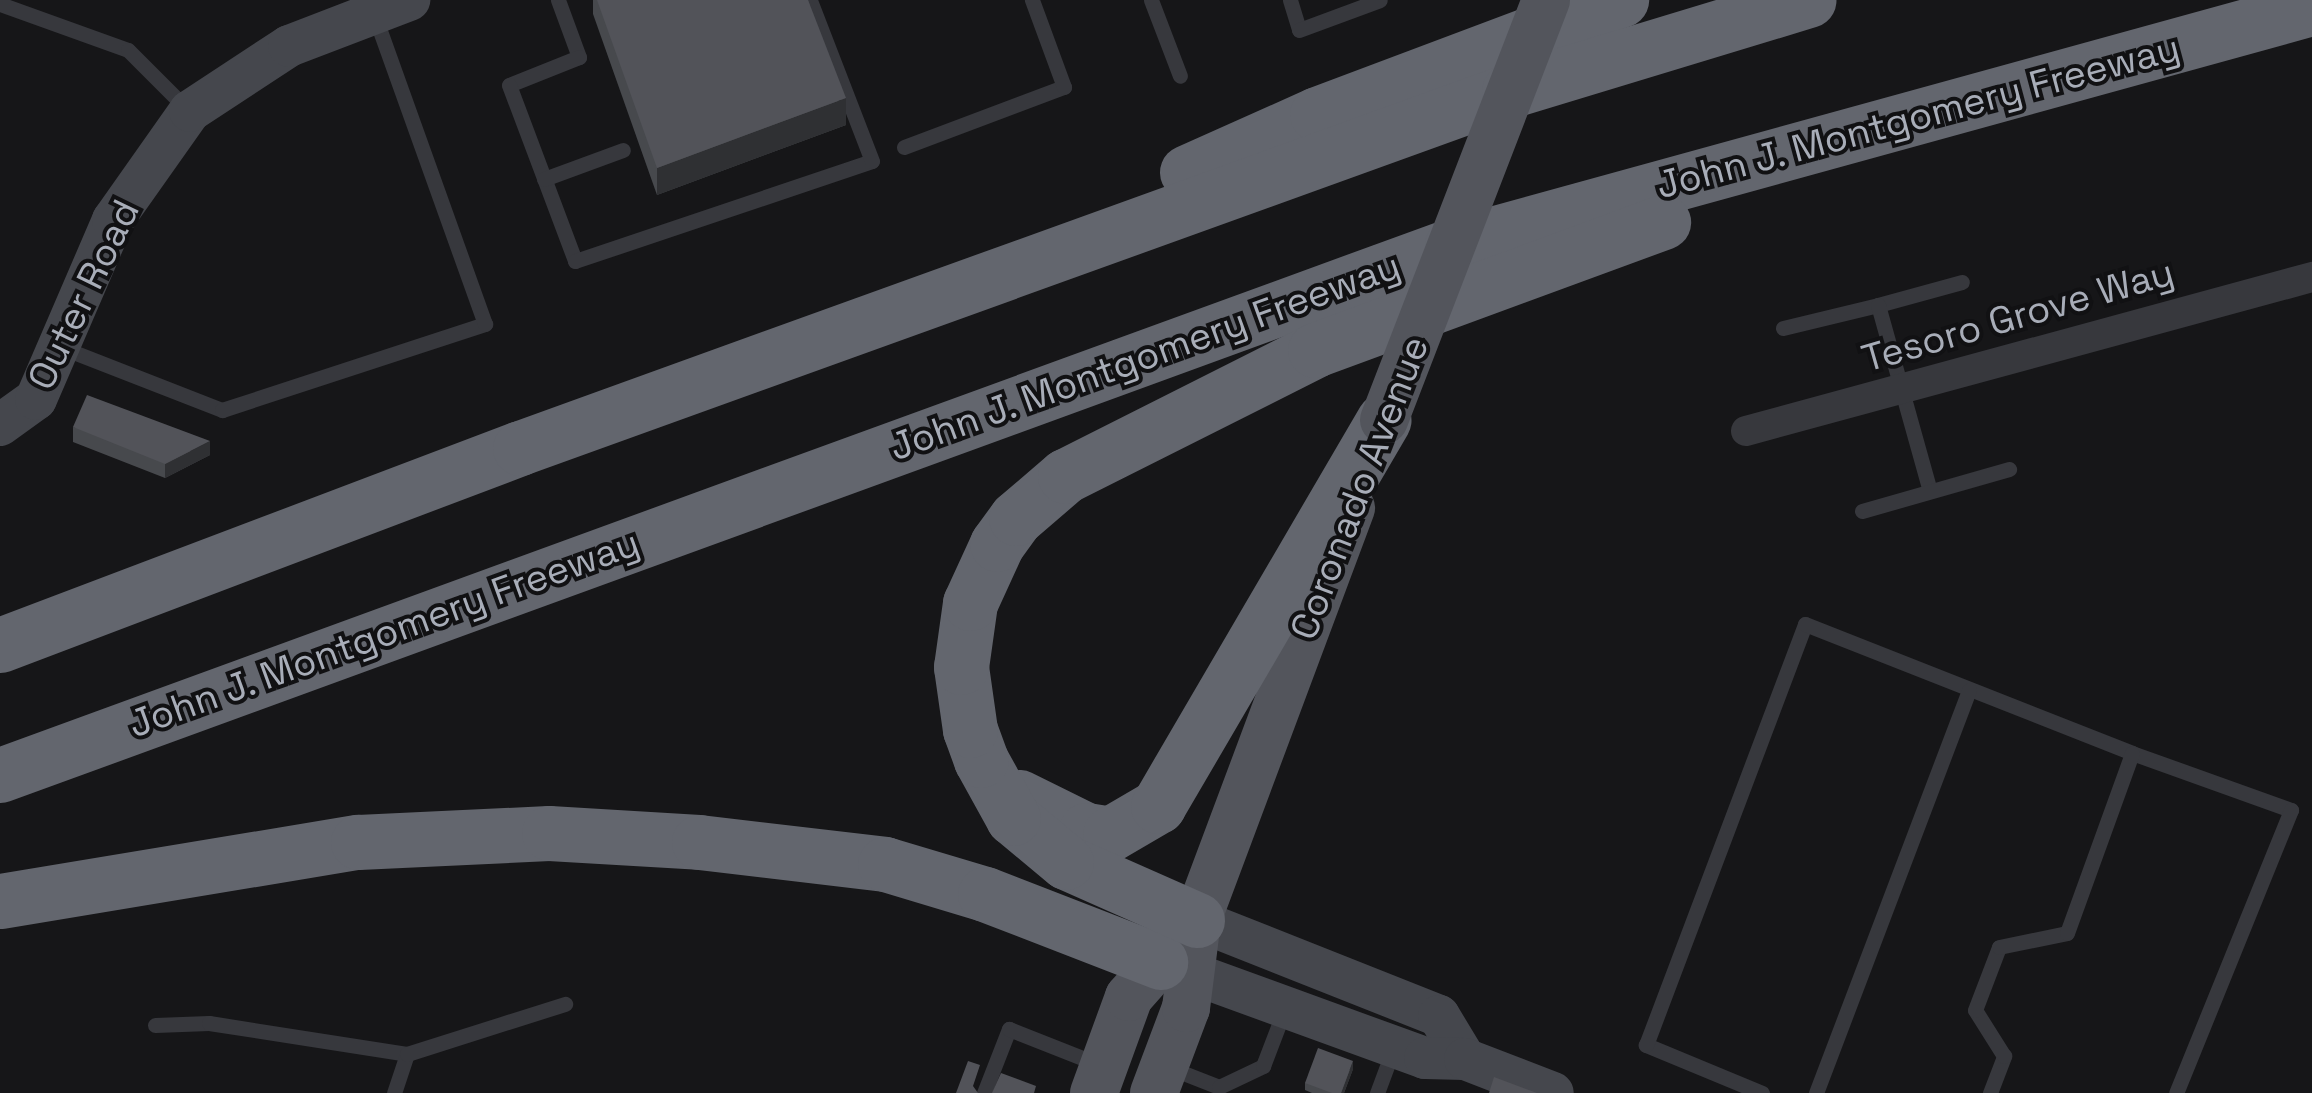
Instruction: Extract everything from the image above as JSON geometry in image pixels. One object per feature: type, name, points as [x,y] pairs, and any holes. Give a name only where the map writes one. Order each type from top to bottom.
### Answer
[{"type":"highway","points":[[758,362],[1318,114],[1620,0]]},
{"type":"highway","points":[[0,645],[758,362],[1509,90],[1808,0]]},
{"type":"highway","name":"John J. Montgomery Freeway","points":[[0,775],[1452,246],[2312,8]]},
{"type":"highway","points":[[1183,951],[1013,818],[980,760],[963,699],[961,667],[970,603],[997,544],[1016,518],[1065,476],[1315,350],[1621,236],[1791,182],[2161,50]]},
{"type":"highway","points":[[996,788],[1086,830],[1110,834],[1158,806],[1384,420]]},
{"type":"highway","points":[[0,901],[358,842],[548,833],[699,842],[886,864],[1183,951]]},
{"type":"main road","name":"Coronado Avenue","points":[[1159,1079],[1186,1008],[1183,951],[1546,0]]},
{"type":"main road","name":"Outer Road","points":[[0,425],[36,400],[114,220],[190,111],[289,46],[391,7]]},
{"type":"main road","name":"Coronado Avenue","points":[[1099,1080],[1129,997],[1183,951]]},
{"type":"main road","points":[[1183,951],[1285,1007],[1425,1058],[1458,1076],[1552,1093]]},
{"type":"main road","points":[[1183,951],[1439,1016],[1458,1076]]},
{"type":"street","name":"Tesoro Grove Way","points":[[1746,431],[2312,277]]},
{"type":"lane","points":[[558,0],[579,58],[509,85],[575,261],[872,161],[810,0]]},
{"type":"lane","points":[[904,147],[1064,87],[1032,0]]},
{"type":"lane","points":[[1151,0],[1180,76]]},
{"type":"lane","points":[[1290,0],[1299,30],[1380,0]]},
{"type":"lane","points":[[0,4],[128,50],[190,111]]},
{"type":"lane","points":[[59,346],[222,410],[485,324],[391,7]]},
{"type":"lane","points":[[544,179],[623,150]]},
{"type":"lane","points":[[1782,328],[1962,282]]},
{"type":"lane","points":[[1878,304],[1930,492]]},
{"type":"lane","points":[[1862,511],[2009,470]]},
{"type":"lane","points":[[1762,1093],[1646,1045],[1805,624],[2132,753],[2291,810],[2176,1093]]},
{"type":"lane","points":[[1816,1093],[1969,690]]},
{"type":"lane","points":[[1990,1093],[2004,1056],[1976,1010],[1999,947],[2067,934],[2132,753]]},
{"type":"lane","points":[[156,1025],[209,1022],[407,1054],[565,1004]]},
{"type":"lane","points":[[1159,1079],[1219,1087],[1264,1066],[1285,1007]]},
{"type":"lane","points":[[984,1093],[1009,1029],[1099,1080]]},
{"type":"lane","points":[[1377,1093],[1394,1046]]},
{"type":"lane","points":[[394,1093],[407,1054]]},
{"type":"building","points":[[597,0],[808,0],[846,98],[657,168]]},
{"type":"building","points":[[87,395],[210,441],[165,464],[73,427]]},
{"type":"building","points":[[1318,1048],[1353,1061],[1341,1093],[1305,1083]]},
{"type":"building","points":[[968,1061],[980,1065],[973,1086],[978,1093],[956,1093]]},
{"type":"building","points":[[1001,1073],[1036,1086],[1034,1093],[992,1093]]},
{"type":"building","points":[[1494,1077],[1537,1093],[1489,1093]]}]
